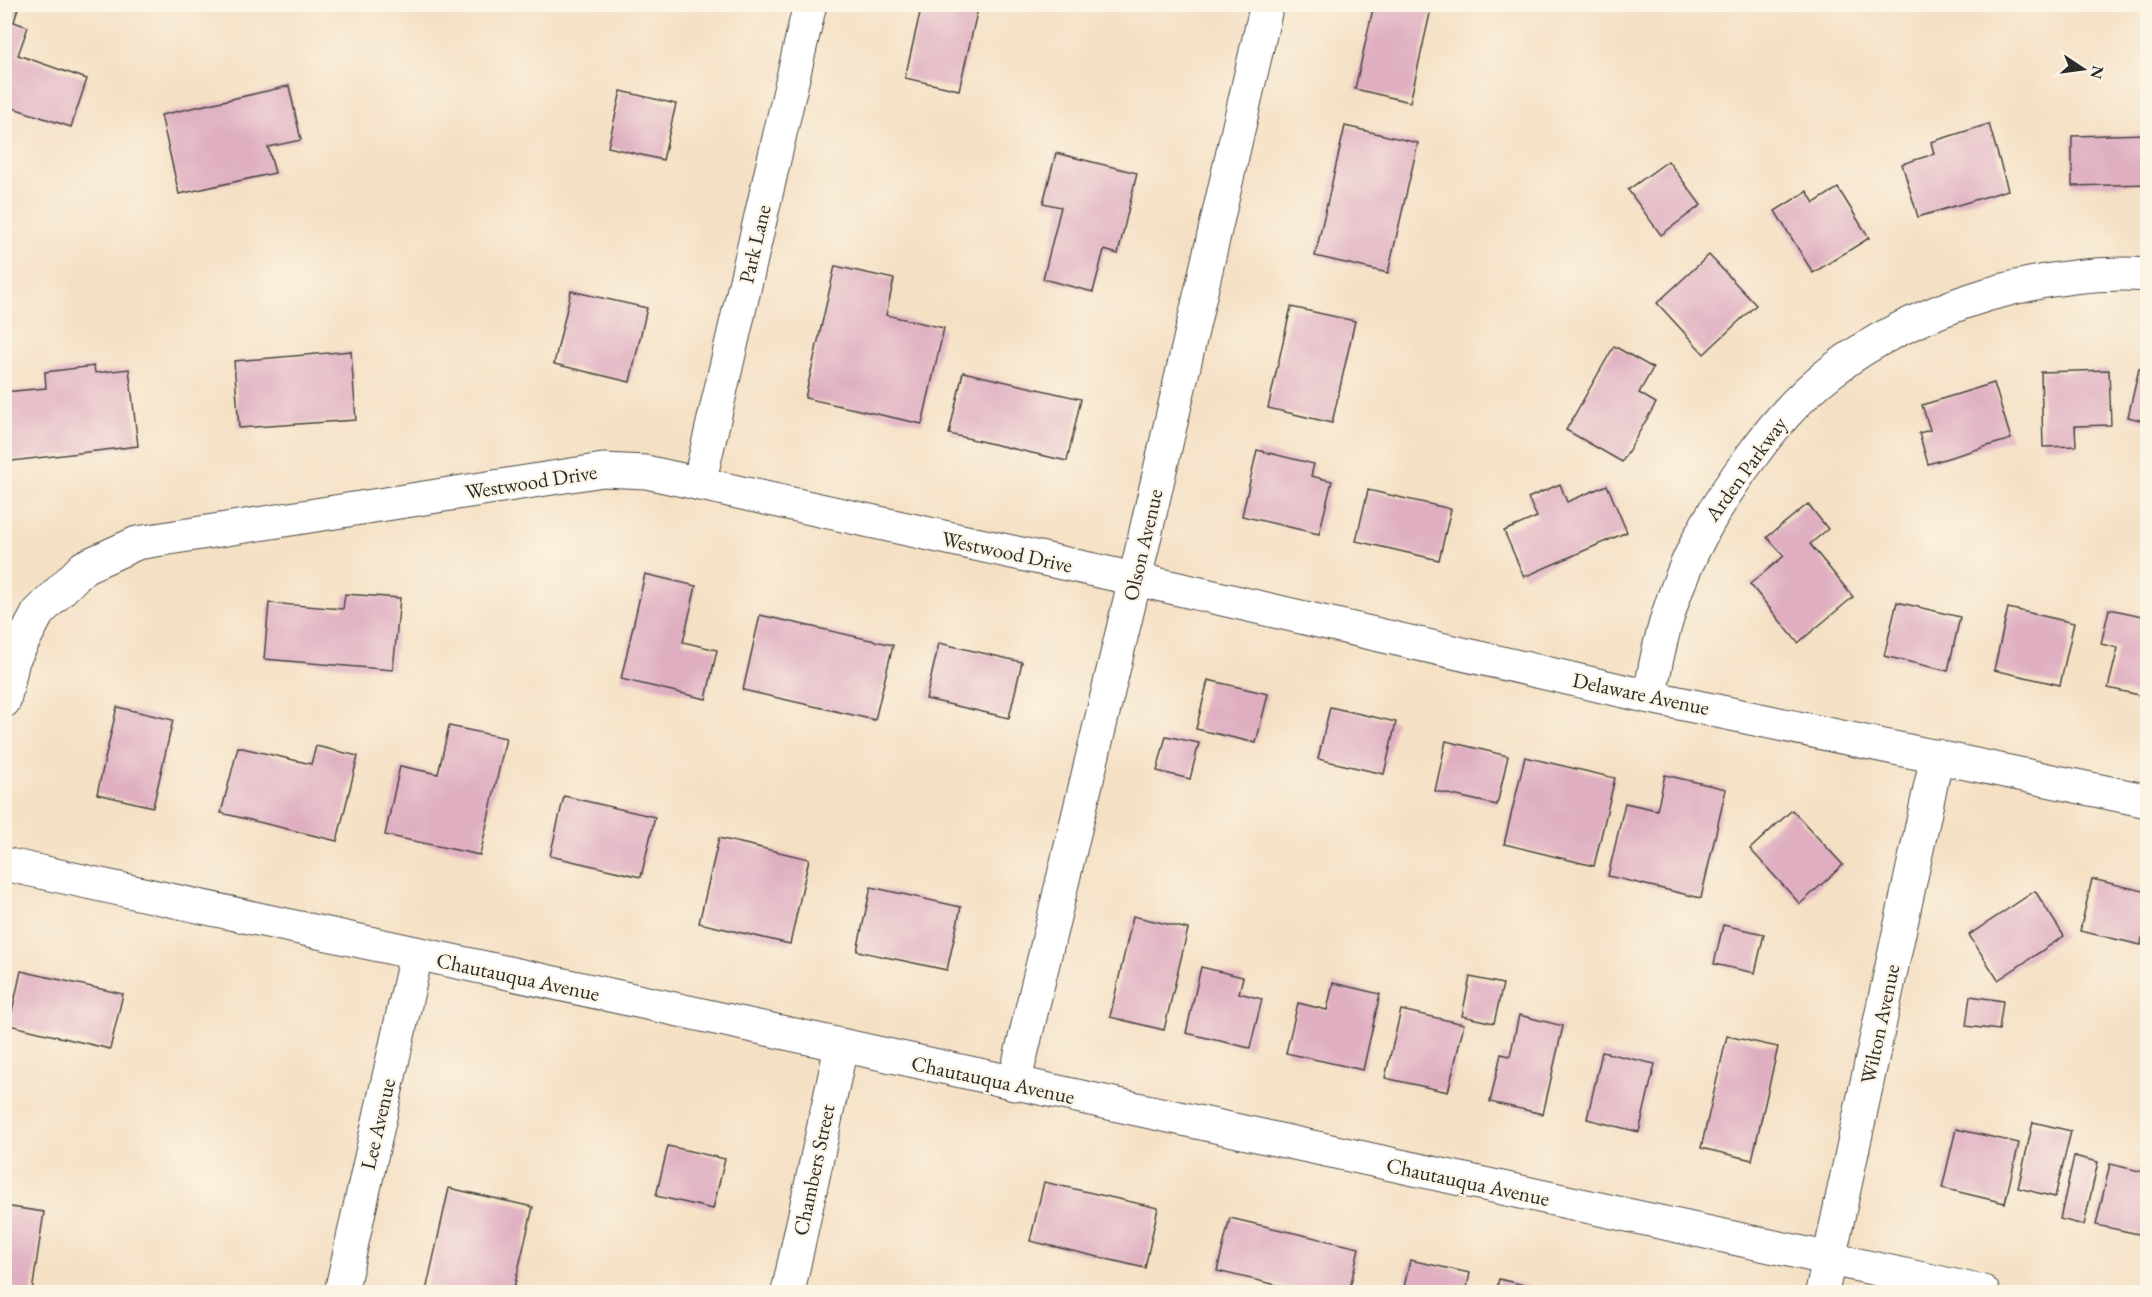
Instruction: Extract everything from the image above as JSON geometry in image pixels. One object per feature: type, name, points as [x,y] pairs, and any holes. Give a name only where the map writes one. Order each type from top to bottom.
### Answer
[{"type":"street","name":"Park Lane","points":[[699,484],[810,4]]},
{"type":"street","name":"Olson Avenue","points":[[1014,1084],[1135,579],[1267,4]]},
{"type":"street","name":"Arden Parkway","points":[[1650,697],[1657,652],[1673,598],[1702,528],[1776,423],[1831,371],[1884,336],[1943,308],[2013,287],[2121,273],[2148,275]]},
{"type":"street","name":"Westwood Drive","points":[[4,701],[13,660],[38,613],[84,567],[136,543],[603,470],[646,472],[1135,579]]},
{"type":"street","name":"Delaware Avenue","points":[[1135,579],[1650,697],[2148,801]]},
{"type":"street","name":"Wilton Avenue","points":[[1822,1293],[1937,756]]},
{"type":"street","name":"Chautauqua Avenue","points":[[4,864],[1983,1293]]},
{"type":"street","name":"Lee Avenue","points":[[341,1293],[416,955]]},
{"type":"street","name":"Chambers Street","points":[[788,1293],[841,1047]]},
{"type":"building","points":[[4,4],[19,4],[14,22],[28,27],[18,55],[87,79],[71,127],[4,105]]},
{"type":"building","points":[[922,4],[979,4],[959,90],[905,78]]},
{"type":"building","points":[[1374,4],[1413,4],[1431,9],[1410,102],[1355,89]]},
{"type":"building","points":[[289,86],[301,140],[268,147],[275,173],[179,194],[161,115]]},
{"type":"building","points":[[621,91],[676,104],[663,160],[608,147]]},
{"type":"building","points":[[1989,124],[2008,190],[1918,217],[1902,164],[1934,154],[1931,142]]},
{"type":"building","points":[[1345,126],[1418,143],[1388,273],[1315,256]]},
{"type":"building","points":[[2148,134],[2148,184],[2072,186],[2072,136]]},
{"type":"building","points":[[1056,153],[1137,173],[1118,254],[1104,250],[1093,292],[1043,279],[1061,207],[1043,203]]},
{"type":"building","points":[[1668,161],[1701,205],[1661,235],[1628,190]]},
{"type":"building","points":[[1838,188],[1869,238],[1813,273],[1775,211],[1807,191],[1814,203]]},
{"type":"building","points":[[1709,255],[1756,305],[1704,354],[1657,303]]},
{"type":"building","points":[[835,266],[894,279],[886,315],[944,328],[922,424],[805,398]]},
{"type":"building","points":[[571,291],[647,308],[630,382],[554,364]]},
{"type":"building","points":[[1291,307],[1355,321],[1332,423],[1268,408]]},
{"type":"building","points":[[1614,346],[1653,368],[1639,393],[1656,403],[1622,462],[1566,430]]},
{"type":"building","points":[[351,351],[356,420],[239,428],[234,361]]},
{"type":"building","points":[[94,366],[95,373],[129,369],[138,446],[4,462],[4,392],[46,388],[45,372]]},
{"type":"building","points":[[2139,369],[2148,371],[2148,422],[2128,417]]},
{"type":"building","points":[[2109,370],[2111,425],[2075,426],[2076,446],[2043,447],[2041,372]]},
{"type":"building","points":[[963,372],[1081,399],[1067,461],[949,434]]},
{"type":"building","points":[[1994,383],[2011,439],[1928,464],[1919,433],[1930,430],[1922,405]]},
{"type":"building","points":[[1257,450],[1314,464],[1311,476],[1332,481],[1319,534],[1242,516]]},
{"type":"building","points":[[1560,484],[1567,502],[1607,485],[1627,532],[1524,577],[1504,531],[1537,517],[1528,498]]},
{"type":"building","points":[[1368,490],[1451,509],[1439,560],[1356,541]]},
{"type":"building","points":[[1808,504],[1828,529],[1810,544],[1853,597],[1798,643],[1750,584],[1784,556],[1767,537]]},
{"type":"building","points":[[645,574],[696,586],[683,642],[717,650],[706,699],[621,679]]},
{"type":"building","points":[[345,594],[400,598],[393,670],[264,659],[269,603],[343,609]]},
{"type":"building","points":[[1897,602],[1960,617],[1948,671],[1884,656]]},
{"type":"building","points":[[2008,608],[2074,623],[2060,685],[1994,670]]},
{"type":"building","points":[[2109,609],[2148,617],[2148,697],[2108,688],[2118,648],[2101,644]]},
{"type":"building","points":[[760,615],[893,645],[875,720],[743,690]]},
{"type":"building","points":[[939,643],[1022,662],[1009,718],[926,699]]},
{"type":"building","points":[[1208,680],[1268,694],[1256,743],[1196,729]]},
{"type":"building","points":[[117,707],[173,720],[153,807],[97,794]]},
{"type":"building","points":[[1330,707],[1396,722],[1384,774],[1318,759]]},
{"type":"building","points":[[449,726],[506,738],[480,855],[385,835],[400,766],[438,774]]},
{"type":"building","points":[[1166,736],[1199,743],[1190,779],[1157,771]]},
{"type":"building","points":[[1446,741],[1508,756],[1497,805],[1435,791]]},
{"type":"building","points":[[316,746],[358,756],[337,841],[221,813],[238,747],[311,764]]},
{"type":"building","points":[[1525,757],[1615,778],[1594,866],[1504,844]]},
{"type":"building","points":[[1665,775],[1726,789],[1701,898],[1608,876],[1625,803],[1657,810]]},
{"type":"building","points":[[564,796],[655,817],[641,877],[550,856]]},
{"type":"building","points":[[1792,810],[1843,865],[1800,904],[1750,849]]},
{"type":"building","points":[[719,838],[809,859],[790,944],[699,923]]},
{"type":"building","points":[[2092,879],[2148,892],[2148,940],[2142,938],[2141,945],[2080,931]]},
{"type":"building","points":[[871,887],[961,907],[947,970],[857,951]]},
{"type":"building","points":[[2035,891],[2064,936],[1998,980],[1969,935]]},
{"type":"building","points":[[1133,916],[1188,929],[1164,1030],[1110,1017]]},
{"type":"building","points":[[1723,925],[1764,934],[1755,973],[1714,964]]},
{"type":"building","points":[[1201,967],[1243,977],[1239,993],[1262,999],[1250,1048],[1186,1033]]},
{"type":"building","points":[[21,971],[123,994],[110,1049],[9,1025]]},
{"type":"building","points":[[1470,977],[1503,984],[1494,1023],[1462,1016]]},
{"type":"building","points":[[1333,983],[1380,994],[1363,1070],[1286,1053],[1298,1003],[1327,1010]]},
{"type":"building","points":[[1970,996],[2003,1001],[1999,1030],[1966,1026]]},
{"type":"building","points":[[1401,1010],[1464,1024],[1448,1092],[1385,1078]]},
{"type":"building","points":[[1519,1015],[1563,1026],[1543,1114],[1490,1102],[1501,1054],[1510,1056]]},
{"type":"building","points":[[1727,1036],[1778,1047],[1752,1160],[1701,1148]]},
{"type":"building","points":[[1602,1052],[1655,1064],[1639,1132],[1587,1119]]},
{"type":"building","points":[[2033,1122],[2071,1131],[2055,1197],[2018,1188]]},
{"type":"building","points":[[1956,1129],[2019,1143],[2005,1203],[1942,1188]]},
{"type":"building","points":[[668,1146],[725,1159],[713,1209],[656,1196]]},
{"type":"building","points":[[2074,1156],[2098,1162],[2084,1225],[2060,1219]]},
{"type":"building","points":[[2110,1164],[2148,1173],[2148,1236],[2096,1225]]},
{"type":"building","points":[[1044,1182],[1158,1208],[1145,1268],[1030,1241]]},
{"type":"building","points":[[449,1188],[533,1207],[513,1292],[426,1291]]},
{"type":"building","points":[[4,1206],[44,1212],[32,1292],[4,1292]]},
{"type":"building","points":[[1230,1218],[1359,1248],[1349,1292],[1284,1292],[1285,1287],[1217,1271]]},
{"type":"building","points":[[1410,1260],[1470,1273],[1466,1292],[1403,1292]]},
{"type":"building","points":[[1499,1279],[1554,1292],[1496,1292]]}]
